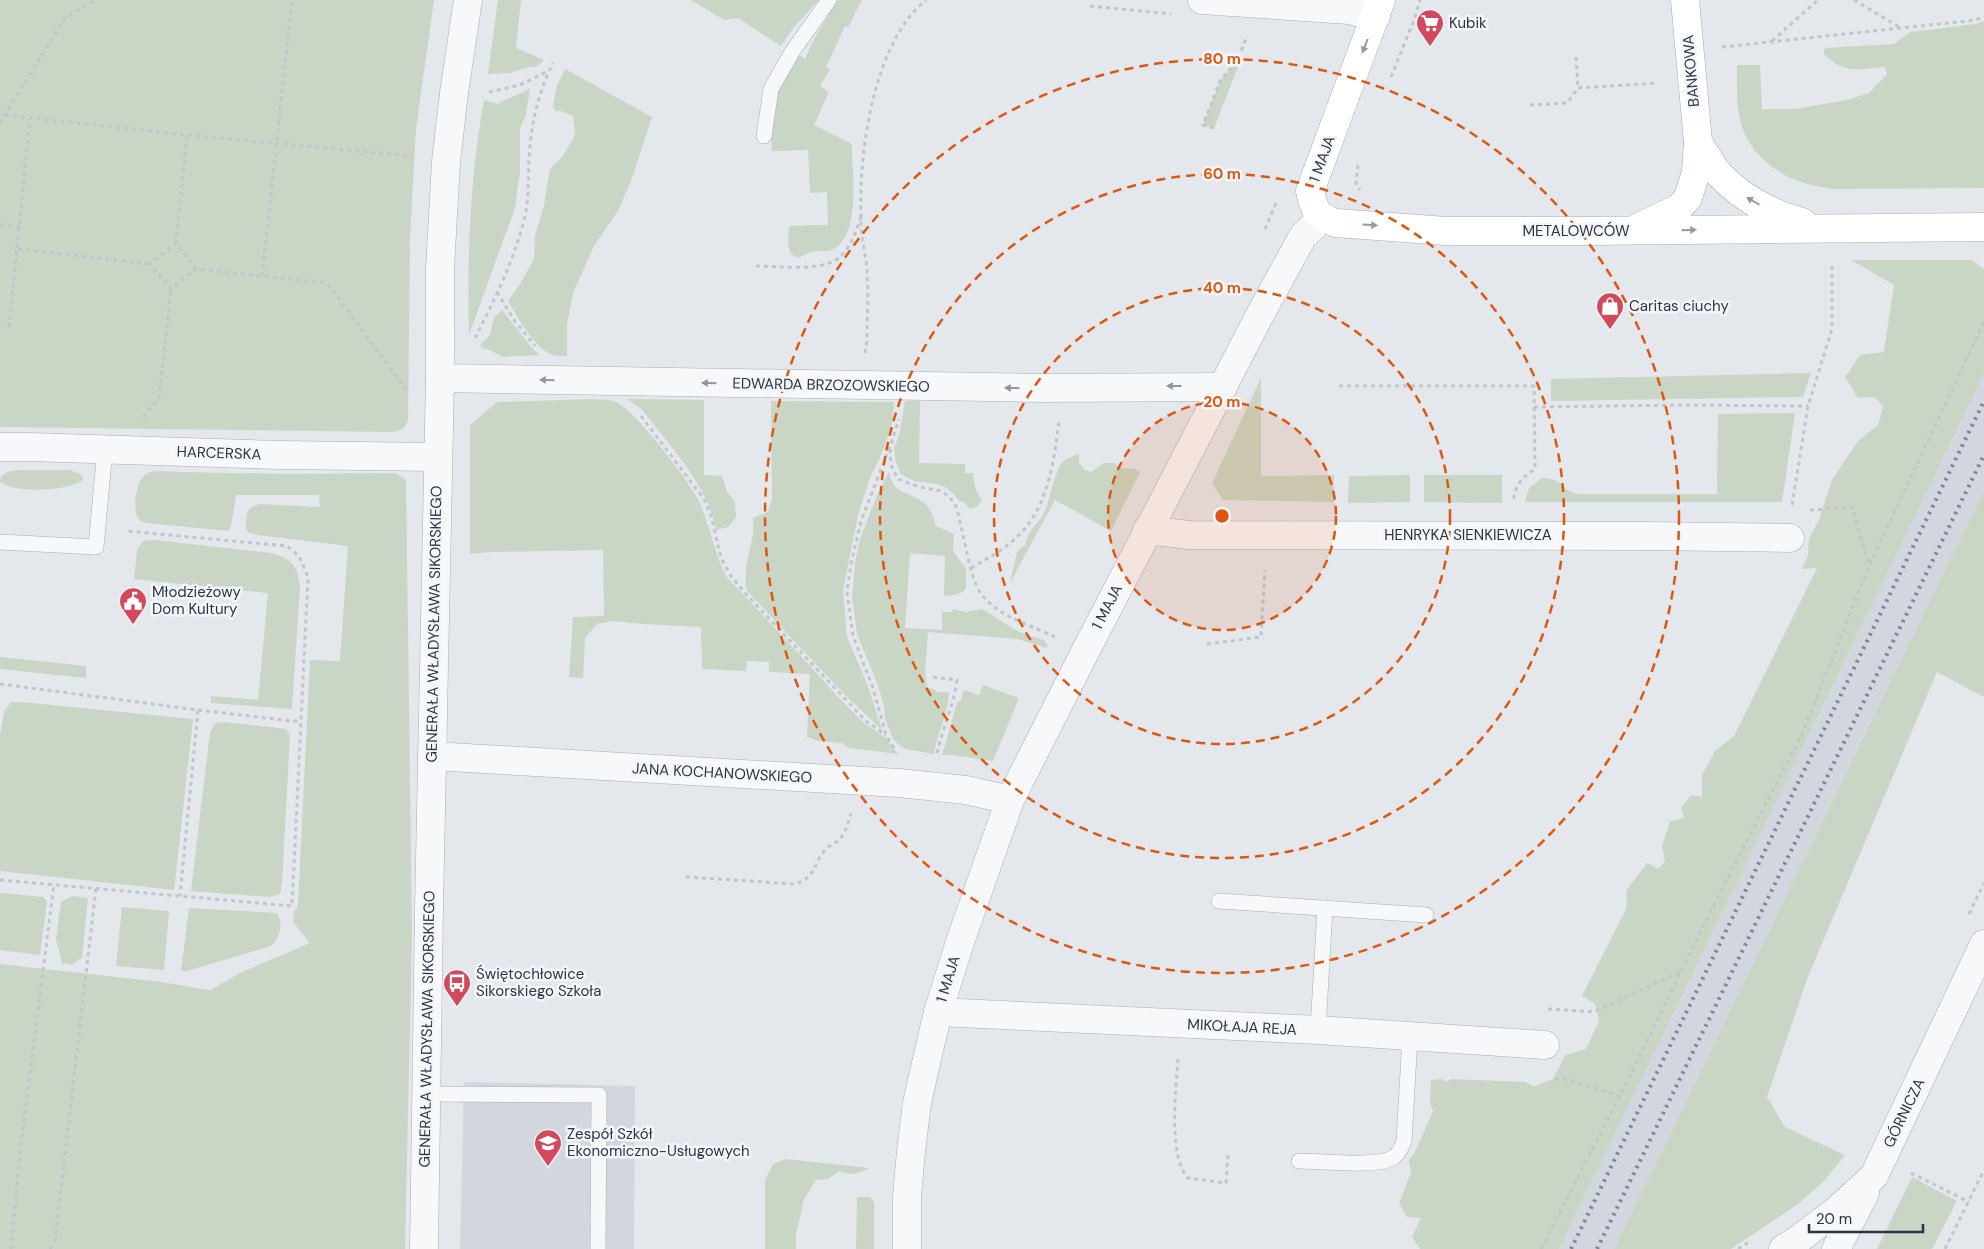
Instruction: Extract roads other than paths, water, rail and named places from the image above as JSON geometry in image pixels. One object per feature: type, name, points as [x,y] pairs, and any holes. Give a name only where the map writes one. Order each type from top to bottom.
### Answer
[{"type":"street","name":"GENERAŁA WŁADYSŁAWA SIKORSKIEGO","points":[[424,1249],[437,457],[440,378],[440,269],[446,162],[468,0]]},
{"type":"street","points":[[1202,0],[1349,10],[1378,8]]},
{"type":"street","name":"BANKOWA","points":[[1623,231],[1642,226],[1679,208],[1688,198],[1696,172],[1698,142],[1685,0]]},
{"type":"street","name":"1 MAJA","points":[[907,1249],[908,1187],[917,1103],[938,1012],[960,942],[1010,800],[1147,530],[1223,387],[1304,236],[1322,218],[1314,209],[1310,191],[1378,8]]},
{"type":"street","name":"METALOWCÓW","points":[[1698,142],[1718,174],[1743,195],[1772,212],[1800,222],[1831,228]]},
{"type":"street","name":"METALOWCÓW","points":[[1322,218],[1336,223],[1446,231],[1984,227]]},
{"type":"street","name":"EDWARDA BRZOZOWSKIEGO","points":[[440,378],[1061,388],[1223,387]]},
{"type":"street","name":"HARCERSKA","points":[[0,447],[280,455],[437,457]]},
{"type":"street","name":"HENRYKA SIENKIEWICZA","points":[[1147,530],[1189,535],[1790,538]]},
{"type":"street","name":"JANA KOCHANOWSKIEGO","points":[[432,756],[899,783],[966,790],[1010,800]]},
{"type":"street","name":"GÓRNICZA","points":[[1783,1249],[1800,1239],[1838,1210],[1874,1176],[1984,944]]},
{"type":"street","name":"MIKOŁAJA REJA","points":[[938,1012],[1318,1030],[1546,1046]]},
{"type":"street","points":[[1836,1249],[1874,1176]]},
{"type":"lane","points":[[764,136],[771,89],[792,52],[829,0]]},
{"type":"lane","points":[[0,542],[96,547],[105,449]]},
{"type":"lane","points":[[1220,901],[1426,915]]},
{"type":"lane","points":[[1318,1030],[1325,908]]},
{"type":"lane","points":[[1299,1160],[1369,1163],[1392,1158],[1401,1150],[1404,1141],[1410,1037]]},
{"type":"lane","points":[[426,1094],[599,1095],[598,1249]]},
{"type":"railway","points":[[1571,1249],[1984,401]]},
{"type":"railway","points":[[1597,1249],[1984,455]]},
{"type":"place","name":"Kubik","points":[[1430,47]]},
{"type":"place","name":"Caritas ciuchy","points":[[1610,330]]},
{"type":"place","name":"Młodzieżowy Dom Kultury","points":[[133,625]]},
{"type":"place","name":"Świętochłowice Sikorskiego Szkoła","points":[[457,1007]]},
{"type":"place","name":"Zespół Szkół Ekonomiczno-Usługowych","points":[[548,1167]]}]
